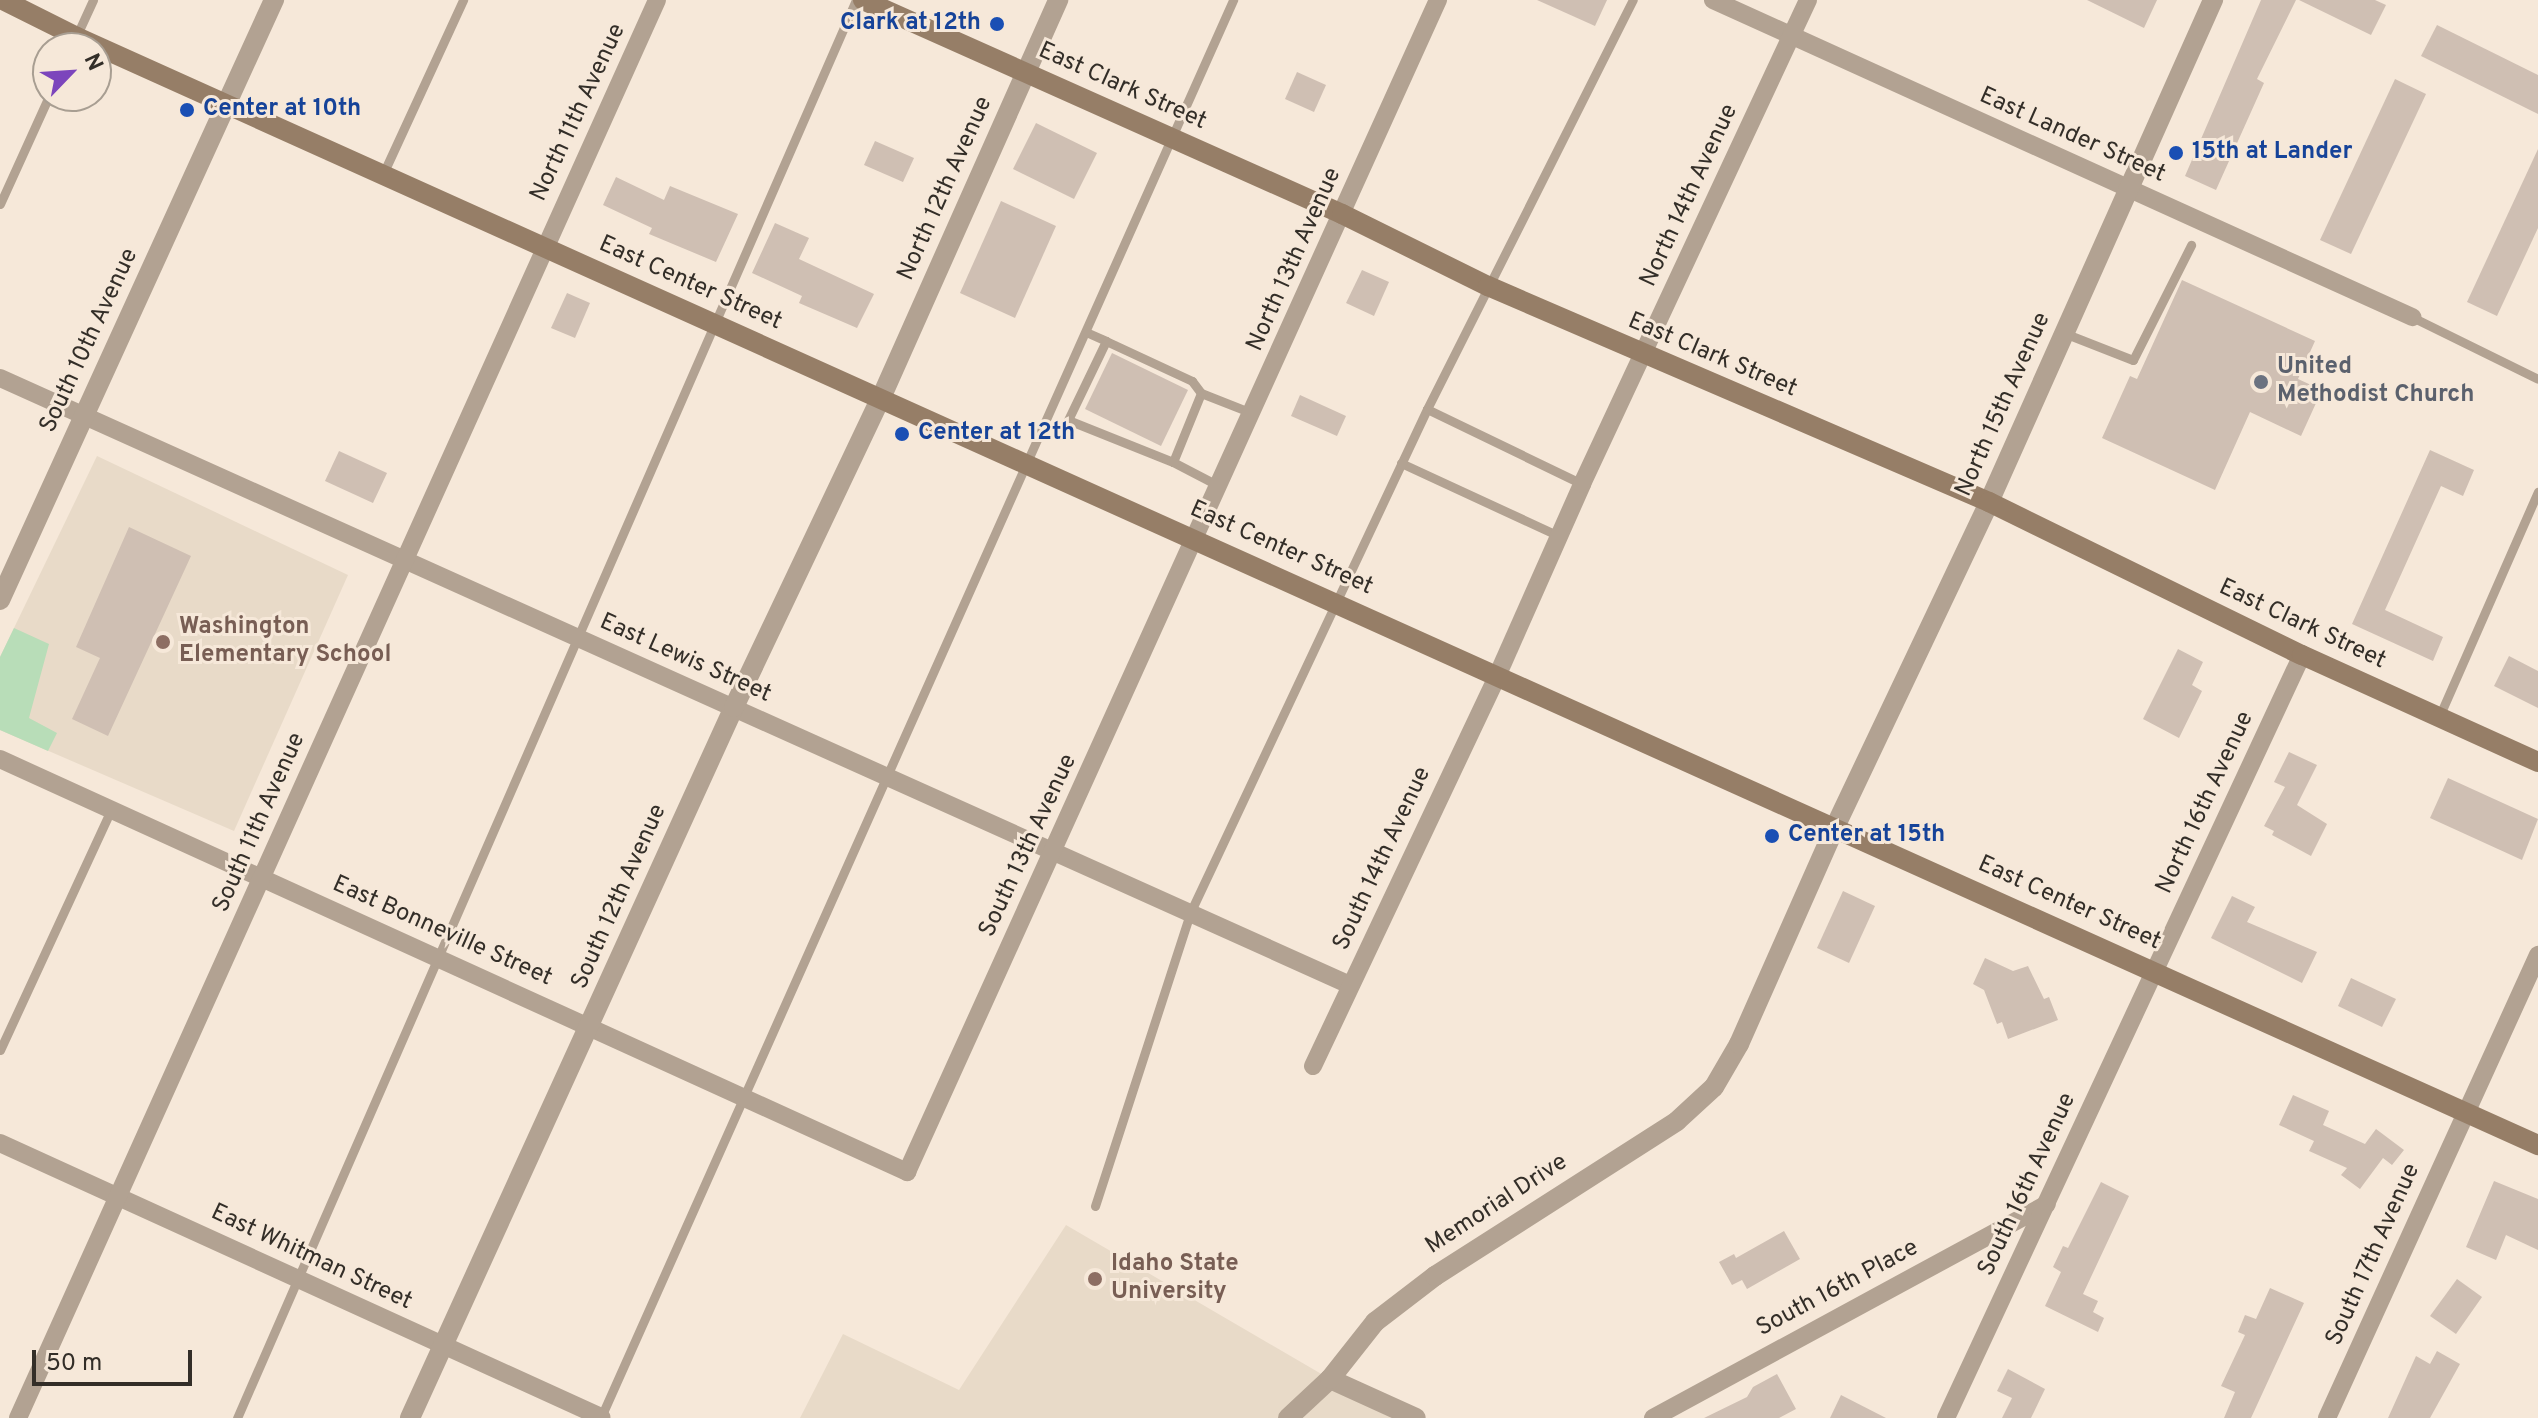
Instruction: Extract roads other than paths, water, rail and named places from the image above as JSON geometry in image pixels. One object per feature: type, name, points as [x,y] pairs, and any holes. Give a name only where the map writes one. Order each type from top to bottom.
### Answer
[{"type":"main road","name":"East Center Street","points":[[3,0],[57,32]]},
{"type":"main road","name":"East Clark Street","points":[[863,0],[1342,214],[1488,286],[1989,502],[2302,655],[2538,762]]},
{"type":"main road","name":"East Center Street","points":[[112,57],[227,104],[2538,1145]]},
{"type":"street","name":"South 10th Avenue","points":[[0,600],[274,0]]},
{"type":"street","name":"North 11th Avenue","points":[[545,247],[657,0]]},
{"type":"street","name":"North 12th Avenue","points":[[881,398],[1058,0]]},
{"type":"street","name":"North 13th Avenue","points":[[1196,540],[1438,0]]},
{"type":"street","name":"East Lander Street","points":[[1713,0],[2412,317]]},
{"type":"street","name":"North 14th Avenue","points":[[1498,674],[1582,484],[1808,0]]},
{"type":"street","name":"North 15th Avenue","points":[[1739,1044],[1835,827],[1989,502],[2213,0]]},
{"type":"street","name":"South 11th Avenue","points":[[18,1418],[545,247]]},
{"type":"street","name":"East Lewis Street","points":[[0,378],[1350,985]]},
{"type":"street","name":"South 12th Avenue","points":[[410,1418],[734,707],[881,398]]},
{"type":"street","name":"South 13th Avenue","points":[[907,1172],[1196,540]]},
{"type":"street","name":"North 16th Avenue","points":[[2152,970],[2302,655]]},
{"type":"street","name":"South 14th Avenue","points":[[1313,1066],[1498,674]]},
{"type":"street","name":"East Bonneville Street","points":[[0,759],[907,1172]]},
{"type":"street","name":"South 17th Avenue","points":[[2327,1418],[2538,955]]},
{"type":"street","name":"South 16th Avenue","points":[[1946,1418],[2152,970]]},
{"type":"street","name":"Memorial Drive","points":[[1288,1418],[1330,1379],[1375,1322],[1435,1276],[1677,1121],[1714,1087],[1739,1044]]},
{"type":"street","name":"East Whitman Street","points":[[0,1143],[601,1417]]},
{"type":"street","name":"South 16th Place","points":[[1653,1418],[2047,1204]]},
{"type":"street","points":[[1330,1379],[1416,1418]]},
{"type":"lane","points":[[79,32],[93,0]]},
{"type":"lane","points":[[383,174],[463,0]]},
{"type":"lane","points":[[237,1418],[856,0]]},
{"type":"lane","points":[[601,1417],[1233,0]]},
{"type":"lane","points":[[1095,1206],[1191,911],[1427,409],[1633,0]]},
{"type":"lane","points":[[0,204],[42,112]]},
{"type":"lane","points":[[2064,333],[2133,360],[2191,245]]},
{"type":"lane","points":[[2412,317],[2538,379]]},
{"type":"lane","points":[[1086,332],[1192,381],[1201,393],[1253,414]]},
{"type":"lane","points":[[1106,341],[1068,420],[1173,462],[1220,487]]},
{"type":"lane","points":[[1173,462],[1201,393]]},
{"type":"lane","points":[[1427,409],[1582,484]]},
{"type":"lane","points":[[1401,463],[1559,536]]},
{"type":"lane","points":[[2439,717],[2538,492]]},
{"type":"lane","points":[[0,1050],[111,810]]},
{"type":"place","name":"Clark at 12th","points":[[997,24]]},
{"type":"place","name":"Center at 10th","points":[[187,110]]},
{"type":"place","name":"15th at Lander","points":[[2176,153]]},
{"type":"place","name":"United Methodist Church","points":[[2261,382]]},
{"type":"place","name":"Center at 12th","points":[[902,434]]},
{"type":"place","name":"Washington Elementary School","points":[[163,642]]},
{"type":"place","name":"Center at 15th","points":[[1772,836]]},
{"type":"place","name":"Idaho State University","points":[[1095,1279]]}]
